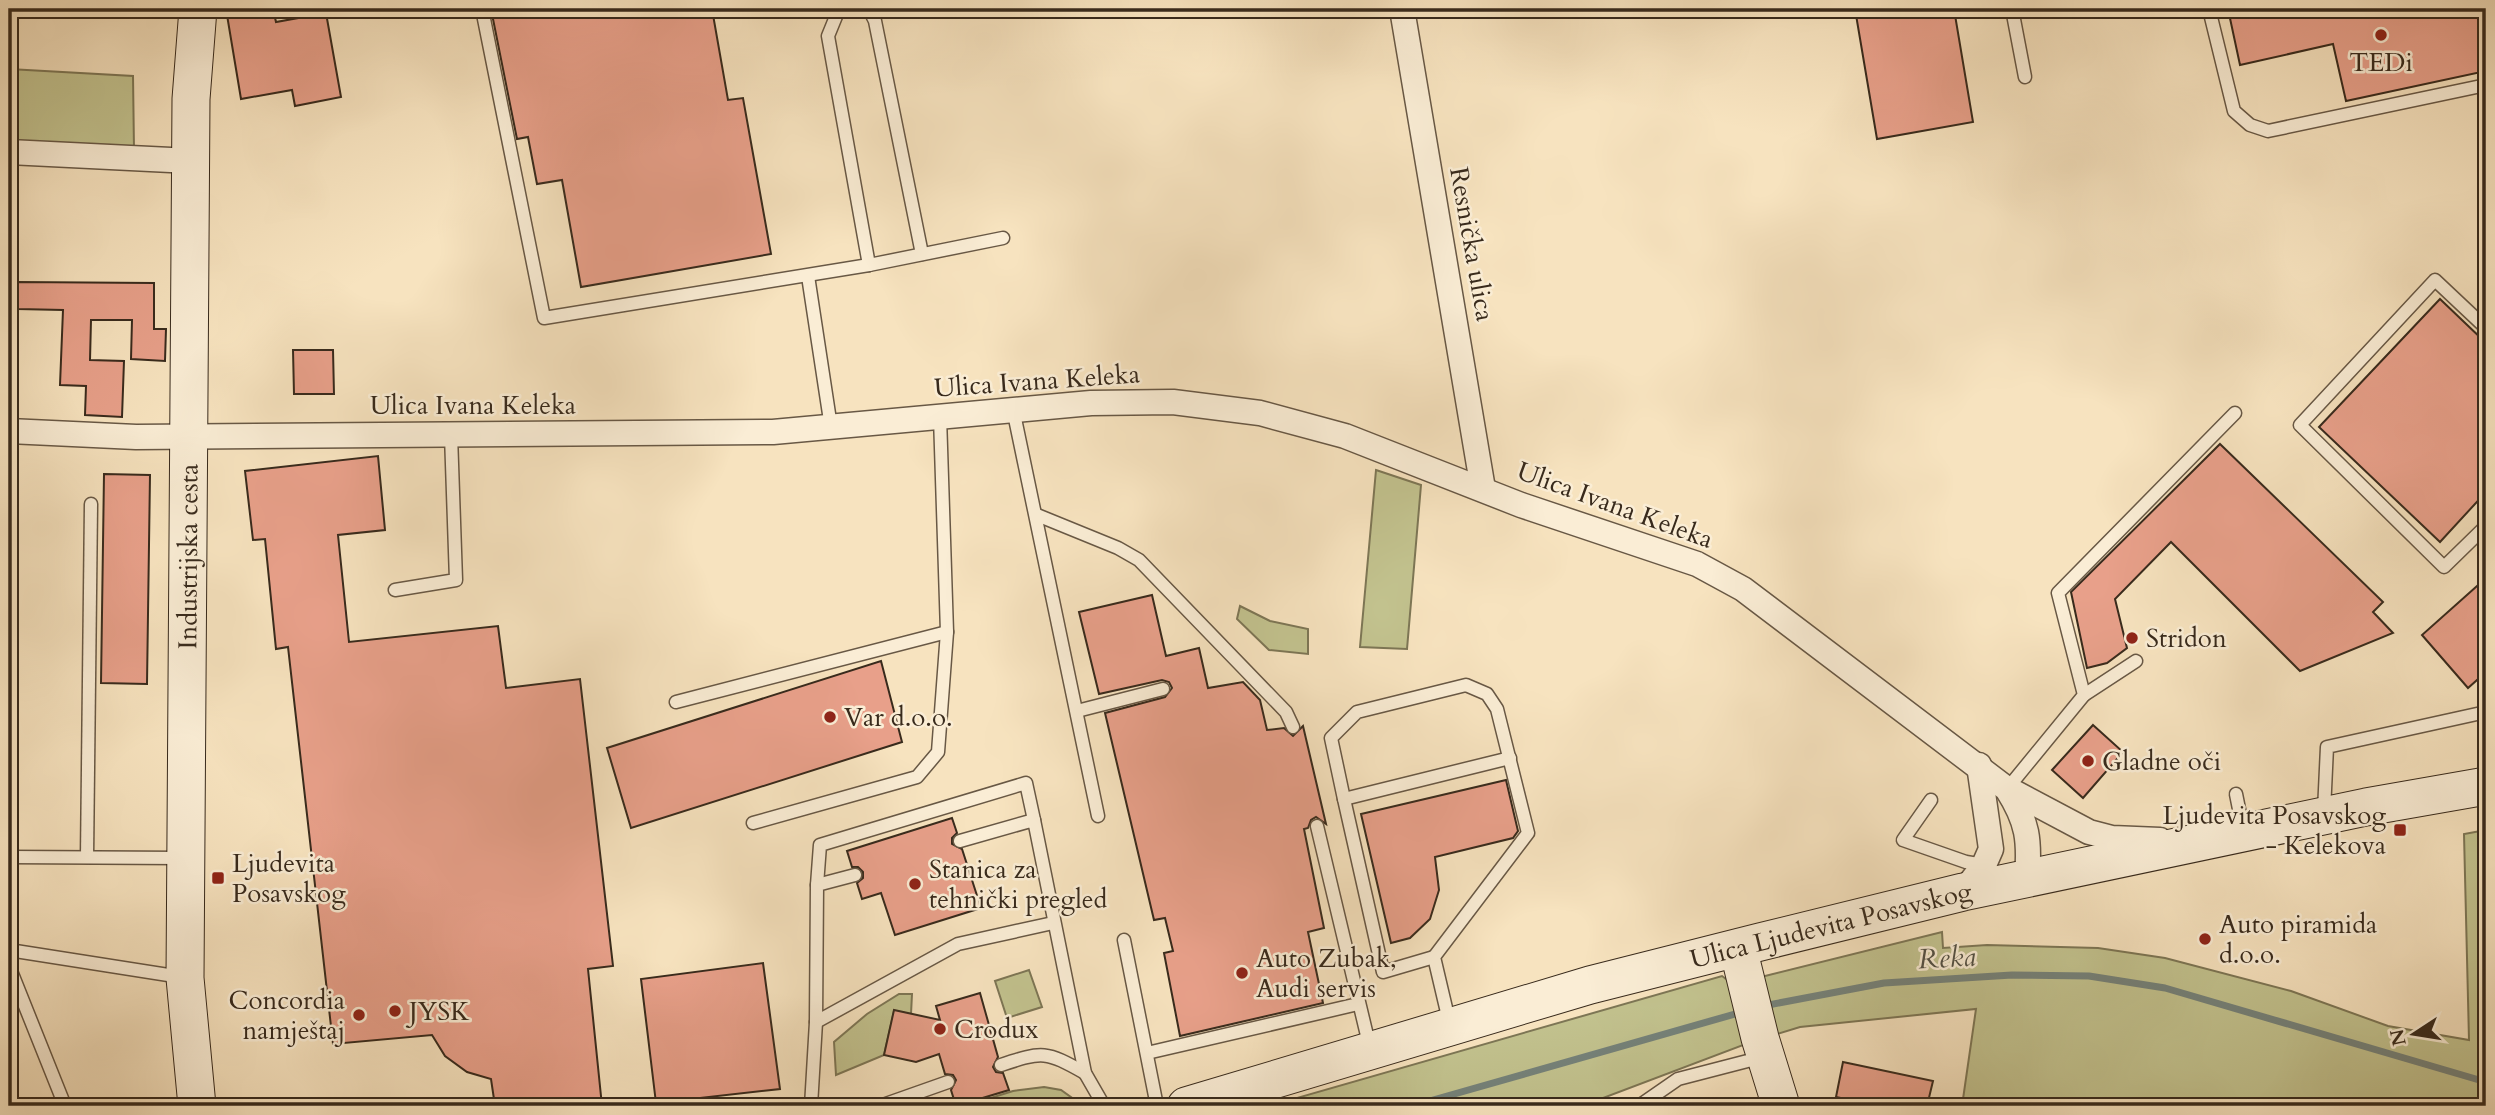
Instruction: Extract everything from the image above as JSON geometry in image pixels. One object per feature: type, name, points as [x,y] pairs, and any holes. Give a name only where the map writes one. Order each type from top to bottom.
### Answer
[{"type":"main road","name":"Industrijska cesta","points":[[197,1106],[187,1026],[185,978],[191,99],[198,9]]},
{"type":"main road","name":"Ulica Ljudevita Posavskog","points":[[1186,1106],[1450,1025],[1590,985],[1738,948],[1974,879],[2027,879],[2323,816],[2486,786]]},
{"type":"main road","points":[[1738,948],[1774,1102]]},
{"type":"street","name":"Resnička ulica","points":[[1402,9],[1483,489]]},
{"type":"street","points":[[9,152],[191,161]]},
{"type":"street","name":"Ulica Ivana Keleka","points":[[9,431],[136,437],[773,432],[1091,402],[1163,402],[1260,414],[1345,436],[1483,489],[1713,571],[1771,609],[1979,765],[2007,789],[2090,832],[2112,838],[2199,842]]},
{"type":"street","points":[[1974,879],[1991,849],[1979,765]]},
{"type":"street","name":"Ulica Ivana Keleka","points":[[2007,789],[2022,812],[2030,842],[2027,879]]},
{"type":"lane","points":[[482,9],[544,318],[808,276],[1003,239]]},
{"type":"lane","points":[[839,9],[828,36],[869,265]]},
{"type":"lane","points":[[869,9],[875,21],[922,254]]},
{"type":"lane","points":[[2012,9],[2025,77]]},
{"type":"lane","points":[[2209,9],[2234,111],[2250,125],[2268,131],[2486,85]]},
{"type":"lane","points":[[808,276],[831,427]]},
{"type":"lane","points":[[2486,328],[2435,279],[2300,425],[2444,566],[2486,526]]},
{"type":"lane","points":[[1013,409],[1098,816]]},
{"type":"lane","points":[[2084,695],[2058,593],[2235,413]]},
{"type":"lane","points":[[753,823],[917,778],[938,752],[947,632],[940,417]]},
{"type":"lane","points":[[396,590],[456,580],[451,435]]},
{"type":"lane","points":[[87,857],[92,504]]},
{"type":"lane","points":[[1037,515],[1118,548],[1139,560],[1286,712],[1293,727]]},
{"type":"lane","points":[[676,702],[947,632]]},
{"type":"lane","points":[[2007,789],[2084,695],[2136,661]]},
{"type":"lane","points":[[1466,685],[1488,694],[1497,709],[1528,833],[1434,957],[1383,972],[1344,799],[1331,738],[1357,712],[1466,685]]},
{"type":"lane","points":[[1077,711],[1163,689]]},
{"type":"lane","points":[[2323,816],[2327,747],[2486,712]]},
{"type":"lane","points":[[1344,799],[1510,758]]},
{"type":"lane","points":[[811,1106],[816,1022],[820,845],[1026,783],[1085,1073],[1104,1106]]},
{"type":"lane","points":[[2236,794],[2244,833]]},
{"type":"lane","points":[[1931,800],[1903,840],[1966,862],[1974,879]]},
{"type":"lane","points":[[960,841],[1034,820]]},
{"type":"lane","points":[[1317,826],[1370,1049]]},
{"type":"lane","points":[[9,857],[186,858]]},
{"type":"lane","points":[[817,886],[855,874]]},
{"type":"lane","points":[[816,1022],[958,944],[1053,923]]},
{"type":"lane","points":[[1124,940],[1157,1106]]},
{"type":"lane","points":[[9,950],[185,978]]},
{"type":"lane","points":[[1434,957],[1450,1025]]},
{"type":"lane","points":[[9,966],[65,1106]]},
{"type":"lane","points":[[1147,1053],[1358,1004]]},
{"type":"lane","points":[[1639,1106],[1678,1079],[1763,1047]]},
{"type":"lane","points":[[1001,1065],[1037,1053],[1056,1057],[1085,1073]]},
{"type":"lane","points":[[880,1106],[948,1082]]},
{"type":"green space","points":[[9,69],[133,76],[134,149],[9,149]]},
{"type":"green space","points":[[1376,470],[1421,485],[1407,649],[1360,647]]},
{"type":"green space","points":[[1240,606],[1270,621],[1308,629],[1308,654],[1269,650],[1237,619]]},
{"type":"green space","points":[[2486,830],[2486,1106],[1962,1106],[1976,1009],[1800,1027],[1771,1036],[1757,978],[1942,932],[1943,948],[1987,945],[2098,948],[2165,958],[2291,991],[2388,1026],[2469,1040],[2464,834]]},
{"type":"green space","points":[[1029,970],[1042,1007],[1007,1018],[995,981]]},
{"type":"green space","points":[[1722,976],[1730,982],[1746,1044],[1582,1106],[1269,1106]]},
{"type":"green space","points":[[899,994],[912,994],[911,1014],[894,1011],[884,1055],[836,1075],[834,1042],[867,1014]]},
{"type":"green space","points":[[1044,1087],[1061,1090],[1075,1100],[1058,1106],[965,1106],[1013,1091]]},
{"type":"building","points":[[226,9],[273,9],[276,22],[326,13],[341,97],[295,106],[292,90],[241,99]]},
{"type":"building","points":[[491,9],[712,9],[728,100],[743,98],[771,254],[581,287],[562,180],[537,184],[528,137],[517,139]]},
{"type":"building","points":[[1855,9],[1954,9],[1973,122],[1877,139]]},
{"type":"building","points":[[2228,9],[2486,9],[2486,71],[2346,101],[2333,44],[2240,65]]},
{"type":"building","points":[[18,282],[154,283],[154,329],[166,329],[165,361],[131,359],[132,320],[91,320],[90,360],[124,361],[122,417],[85,415],[86,386],[60,385],[63,310],[18,309]]},
{"type":"building","points":[[2440,299],[2486,343],[2486,492],[2440,542],[2319,427]]},
{"type":"building","points":[[293,350],[333,350],[334,394],[294,394]]},
{"type":"building","points":[[2220,444],[2383,602],[2373,612],[2393,633],[2300,671],[2171,542],[2115,599],[2127,648],[2107,663],[2087,668],[2071,592]]},
{"type":"building","points":[[378,456],[385,530],[338,535],[349,642],[498,626],[506,688],[580,679],[613,966],[588,969],[602,1106],[495,1106],[491,1079],[467,1072],[445,1056],[432,1035],[333,1044],[288,647],[276,649],[265,539],[253,540],[245,471]]},
{"type":"building","points":[[104,474],[150,475],[147,684],[101,683]]},
{"type":"building","points":[[2486,578],[2486,672],[2468,688],[2422,635]]},
{"type":"building","points":[[1152,595],[1166,656],[1199,648],[1208,688],[1243,682],[1260,700],[1267,730],[1284,728],[1293,736],[1303,726],[1326,824],[1316,817],[1311,820],[1308,828],[1304,829],[1324,928],[1308,932],[1323,1003],[1180,1036],[1164,953],[1173,951],[1165,918],[1154,920],[1105,713],[1165,697],[1172,688],[1169,682],[1162,680],[1099,694],[1079,612]]},
{"type":"building","points":[[881,661],[902,742],[631,828],[607,748]]},
{"type":"building","name":"Gladne oči","points":[[2093,725],[2123,752],[2083,798],[2052,770]]},
{"type":"building","points":[[1506,780],[1518,831],[1513,838],[1435,857],[1439,890],[1430,919],[1410,938],[1391,943],[1361,814]]},
{"type":"building","name":"Stanica za tehnički pregled","points":[[952,818],[957,833],[952,838],[952,844],[962,849],[981,908],[895,935],[881,893],[862,899],[857,883],[863,878],[863,872],[858,867],[852,867],[847,851]]},
{"type":"building","points":[[763,963],[780,1089],[656,1103],[641,979]]},
{"type":"building","name":"Crodux","points":[[980,993],[998,1057],[993,1067],[996,1072],[1003,1073],[1009,1090],[956,1106],[951,1090],[956,1080],[953,1075],[945,1074],[939,1054],[916,1062],[884,1055],[894,1010],[940,1020],[936,1006]]},
{"type":"building","points":[[1843,1062],[1933,1081],[1927,1106],[1879,1106],[1836,1097]]},
{"type":"waterway","name":"Reka","points":[[1763,1006],[1884,983],[2012,975],[2089,976],[2165,988],[2486,1082]]},
{"type":"waterway","name":"Reka","points":[[1412,1106],[1742,1012]]},
{"type":"place","name":"TEDi","points":[[2381,35]]},
{"type":"place","name":"Stridon","points":[[2132,638]]},
{"type":"place","name":"Var d.o.o.","points":[[830,717]]},
{"type":"place","name":"Gladne oči","points":[[2088,761]]},
{"type":"place","name":"Ljudevita Posavskog - Kelekova","points":[[2400,830]]},
{"type":"place","name":"Ljudevita Posavskog","points":[[218,878]]},
{"type":"place","name":"Stanica za tehnički pregled","points":[[915,884]]},
{"type":"place","name":"Auto piramida d.o.o.","points":[[2205,939]]},
{"type":"place","name":"Auto Zubak, Audi servis","points":[[1242,973]]},
{"type":"place","name":"JYSK","points":[[395,1011]]},
{"type":"place","name":"Concordia namještaj","points":[[359,1015]]},
{"type":"place","name":"Crodux","points":[[940,1029]]}]
